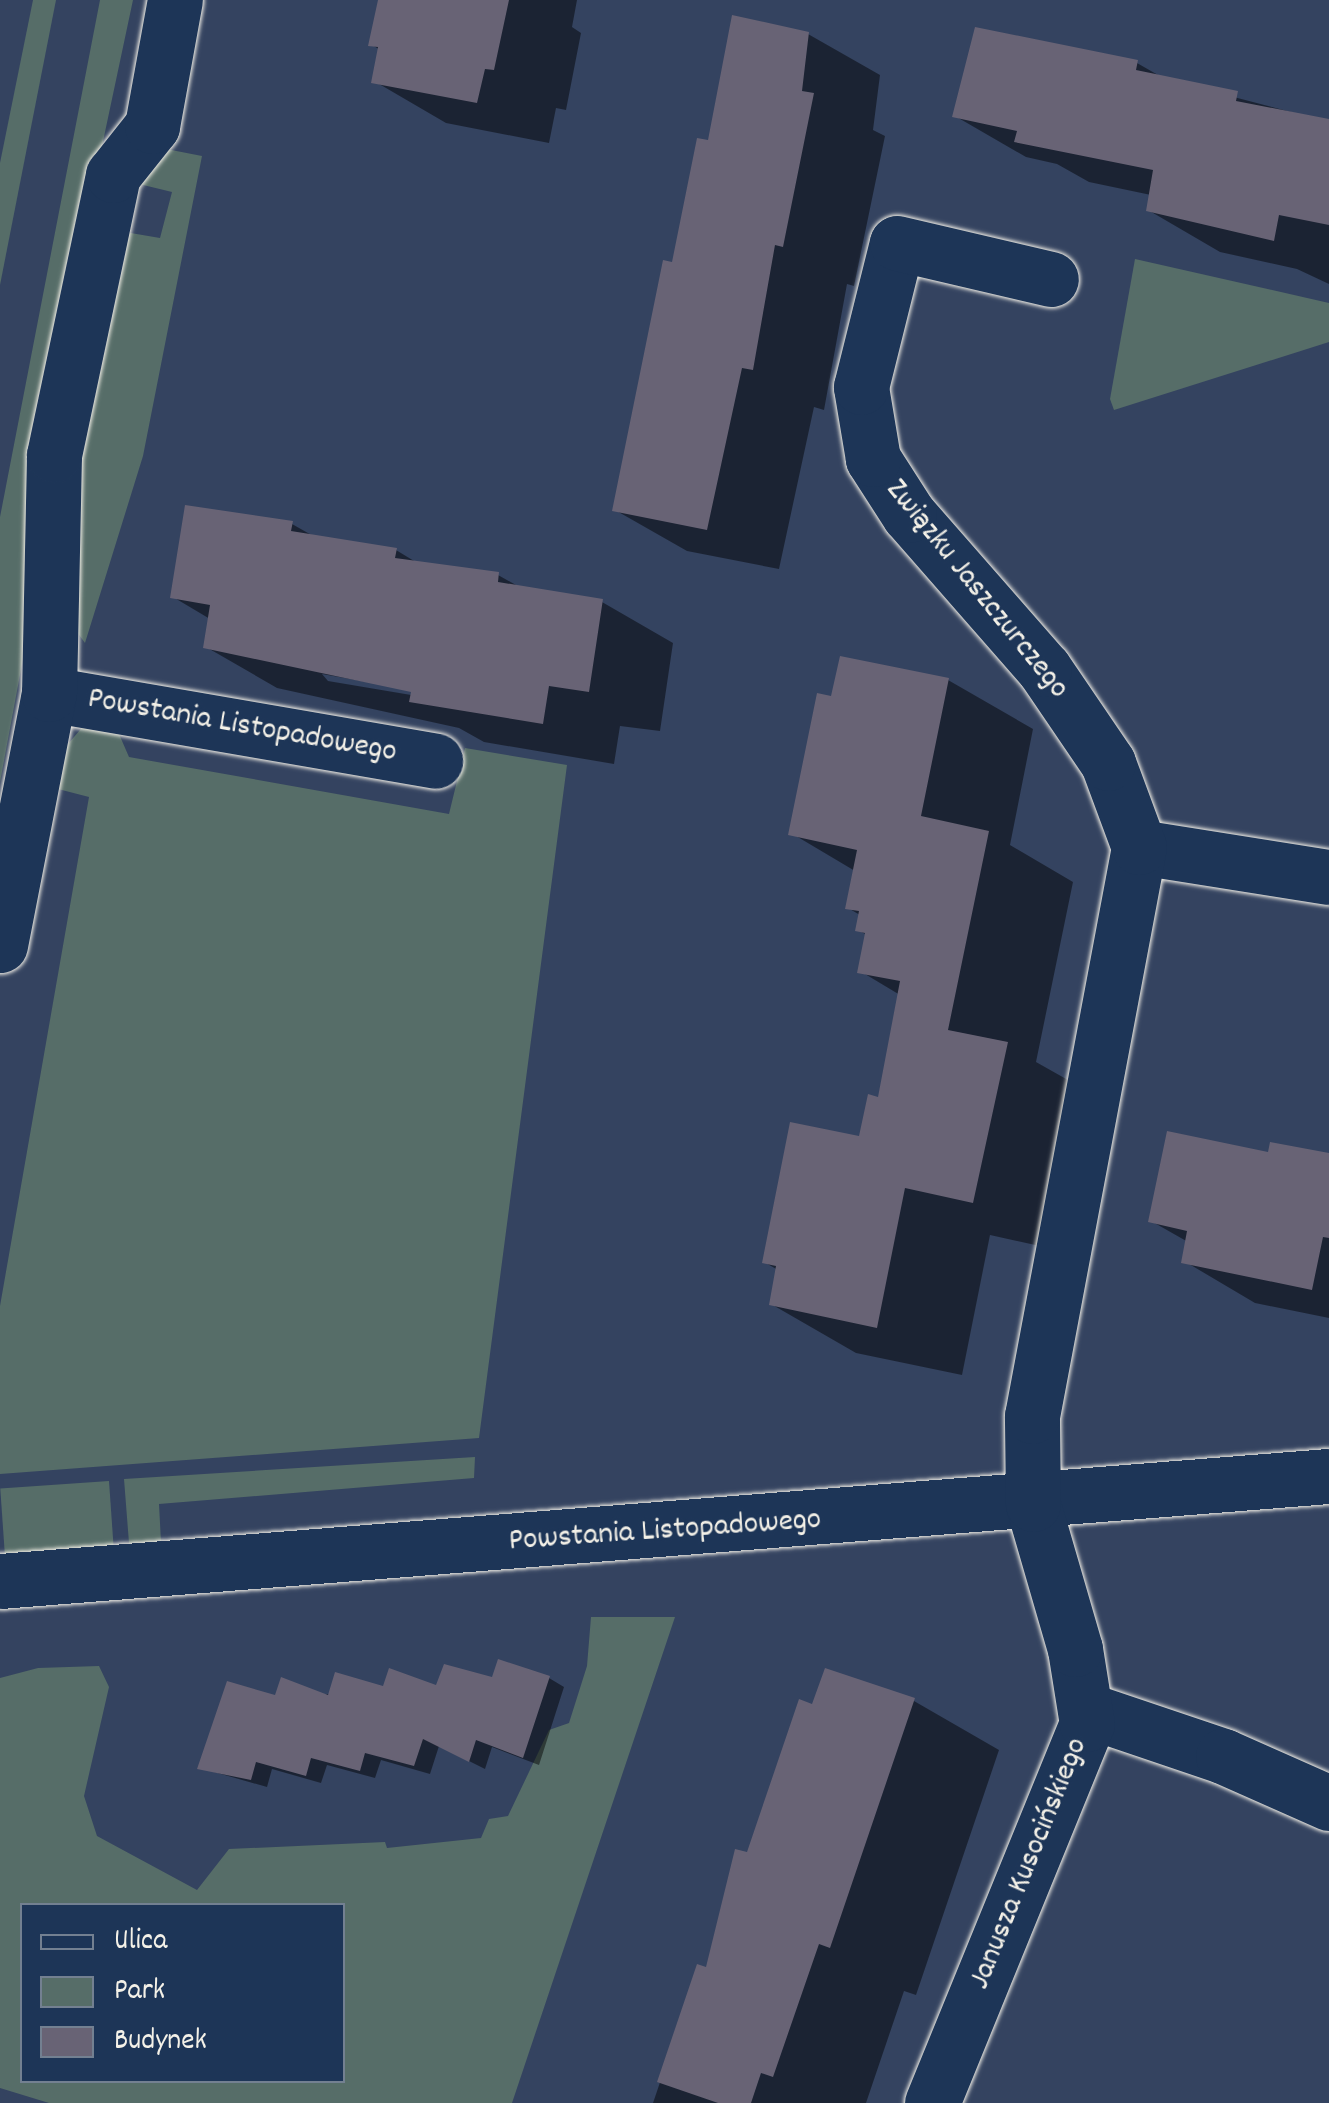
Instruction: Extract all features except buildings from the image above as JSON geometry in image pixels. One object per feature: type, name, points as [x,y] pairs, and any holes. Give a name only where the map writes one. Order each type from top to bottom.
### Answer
[{"type":"street","name":"Powstania Listopadowego","points":[[0,946],[49,694],[54,455],[113,175],[152,126],[176,0]]},
{"type":"street","name":"Związku Jaszczurczego","points":[[1051,280],[897,243],[860,387],[873,459],[909,515],[1055,684],[1108,762],[1139,848]]},
{"type":"street","name":"Powstania Listopadowego","points":[[49,694],[435,761]]},
{"type":"street","points":[[1033,1504],[1032,1416],[1139,848],[1329,877]]},
{"type":"street","name":"Powstania Listopadowego","points":[[0,1581],[1033,1504],[1329,1476]]},
{"type":"street","name":"Janusza Kusocińskiego","points":[[932,2103],[1069,1780],[1087,1710],[1033,1504]]},
{"type":"street","points":[[1087,1710],[1223,1756],[1329,1803]]},
{"type":"green space","points":[[33,0],[56,0],[0,285],[0,163]]},
{"type":"green space","points":[[100,0],[133,0],[38,448],[31,616],[0,782],[0,517]]},
{"type":"green space","points":[[161,148],[202,156],[143,456],[85,643],[71,624],[71,468],[119,231],[160,238],[172,192],[135,183]]},
{"type":"green space","points":[[1135,259],[1329,303],[1329,342],[1114,410],[1110,399]]},
{"type":"green space","points":[[86,723],[119,734],[129,757],[449,814],[465,748],[567,765],[479,1438],[0,1474],[0,1306],[89,797],[58,789],[62,751]]},
{"type":"green space","points":[[475,1457],[474,1478],[159,1504],[161,1542],[129,1543],[124,1479]]},
{"type":"green space","points":[[109,1481],[114,1546],[5,1553],[0,1489]]},
{"type":"green space","points":[[591,1617],[675,1617],[512,2103],[49,2103],[0,2088],[0,1678],[38,1668],[99,1666],[109,1687],[84,1796],[97,1836],[197,1890],[229,1849],[385,1842],[387,1848],[481,1838],[489,1819],[508,1816],[549,1730],[569,1723],[587,1666]]}]
